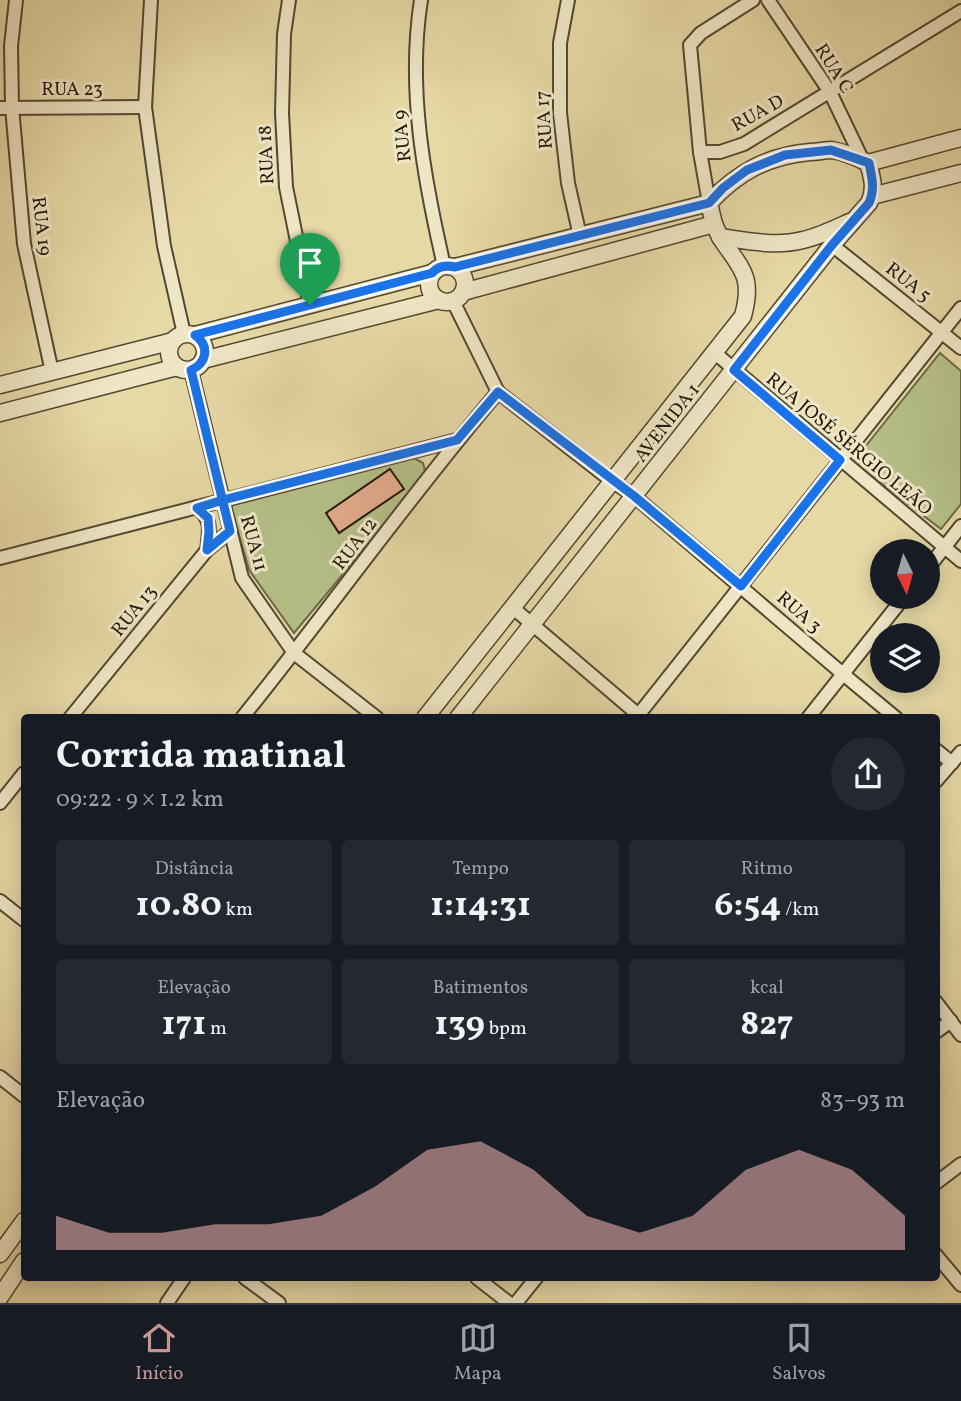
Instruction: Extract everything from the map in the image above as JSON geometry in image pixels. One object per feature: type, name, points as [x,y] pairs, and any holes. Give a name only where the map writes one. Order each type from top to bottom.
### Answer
[{"type":"street","name":"RUA 19","points":[[16,0],[6,108],[24,244],[52,372]]},
{"type":"street","points":[[151,0],[145,107],[164,246],[184,337]]},
{"type":"street","name":"RUA 18","points":[[289,0],[284,34],[282,113],[286,187],[310,305]]},
{"type":"street","name":"RUA 9","points":[[421,0],[417,30],[417,120],[429,204],[444,269]]},
{"type":"street","name":"RUA 17","points":[[568,0],[560,43],[560,113],[568,183],[580,236]]},
{"type":"street","points":[[717,231],[700,152],[690,45],[701,33],[754,0]]},
{"type":"street","name":"RUA C","points":[[768,0],[830,92],[866,162]]},
{"type":"street","name":"RUA D","points":[[700,152],[720,152],[744,144],[961,11]]},
{"type":"street","name":"RUA 23","points":[[6,108],[145,107]]},
{"type":"street","points":[[0,385],[709,203],[723,188],[747,170],[785,155],[831,150],[866,162],[961,138]]},
{"type":"street","points":[[866,162],[873,187],[872,196],[961,173]]},
{"type":"street","name":"AVENIDA 1","points":[[461,714],[872,196]]},
{"type":"street","points":[[0,413],[717,231],[763,243],[801,241],[854,220]]},
{"type":"street","name":"AVENIDA 1","points":[[428,714],[743,316],[747,301],[744,272],[717,231]]},
{"type":"street","name":"RUA 5","points":[[832,245],[961,348]]},
{"type":"street","points":[[444,269],[460,271],[464,277],[465,285],[452,298],[431,293],[429,288],[429,281],[444,269]]},
{"type":"street","points":[[452,298],[498,392],[612,481]]},
{"type":"street","points":[[641,714],[961,308]]},
{"type":"street","points":[[184,337],[201,339],[204,345],[205,353],[190,366],[171,362],[169,356],[169,349],[184,337]]},
{"type":"street","name":"RUA JOSÉ SÉRGIO LEÃO","points":[[715,354],[961,561]]},
{"type":"street","name":"RUA 11","points":[[190,366],[242,578],[294,653],[372,714]]},
{"type":"street","name":"RUA 12","points":[[245,714],[457,440],[498,392]]},
{"type":"street","points":[[0,558],[457,440]]},
{"type":"street","name":"RUA 3","points":[[612,481],[634,496],[891,714]]},
{"type":"street","points":[[197,508],[208,518],[207,550]]},
{"type":"street","points":[[940,552],[961,526]]},
{"type":"street","name":"RUA 13","points":[[73,714],[207,550],[230,531]]},
{"type":"street","points":[[512,607],[636,714]]},
{"type":"street","points":[[811,714],[894,609]]},
{"type":"street","points":[[940,776],[961,752]]},
{"type":"street","points":[[940,753],[952,763]]},
{"type":"street","points":[[0,803],[21,777]]},
{"type":"street","points":[[0,901],[21,918]]},
{"type":"street","points":[[940,1007],[961,1035]]},
{"type":"street","points":[[940,1029],[951,1021]]},
{"type":"street","points":[[0,1077],[21,1094]]},
{"type":"street","points":[[940,1180],[961,1164]]},
{"type":"street","points":[[0,1254],[21,1225]]},
{"type":"street","points":[[940,1260],[961,1286]]},
{"type":"street","points":[[0,1297],[21,1266]]},
{"type":"street","points":[[167,1303],[182,1281]]},
{"type":"street","points":[[249,1281],[279,1303]]},
{"type":"street","points":[[481,1281],[509,1303]]},
{"type":"street","points":[[516,1303],[534,1281]]},
{"type":"green space","points":[[940,353],[961,371],[961,504],[941,529],[853,462]]},
{"type":"green space","points":[[412,457],[423,463],[425,471],[422,479],[294,633],[249,570],[230,504]]},
{"type":"building","points":[[390,469],[404,489],[339,533],[326,513]]},
{"type":"route","points":[[310,305],[195,335],[201,339],[205,353],[203,360],[191,370],[223,500],[230,531],[207,550],[208,518],[197,508],[223,500],[457,440],[498,392],[634,496],[741,586],[840,460],[734,370],[832,245],[869,203],[873,187],[872,175],[869,163],[831,150],[785,155],[747,170],[723,188],[709,203],[455,267],[441,266],[432,273],[310,305]]}]
